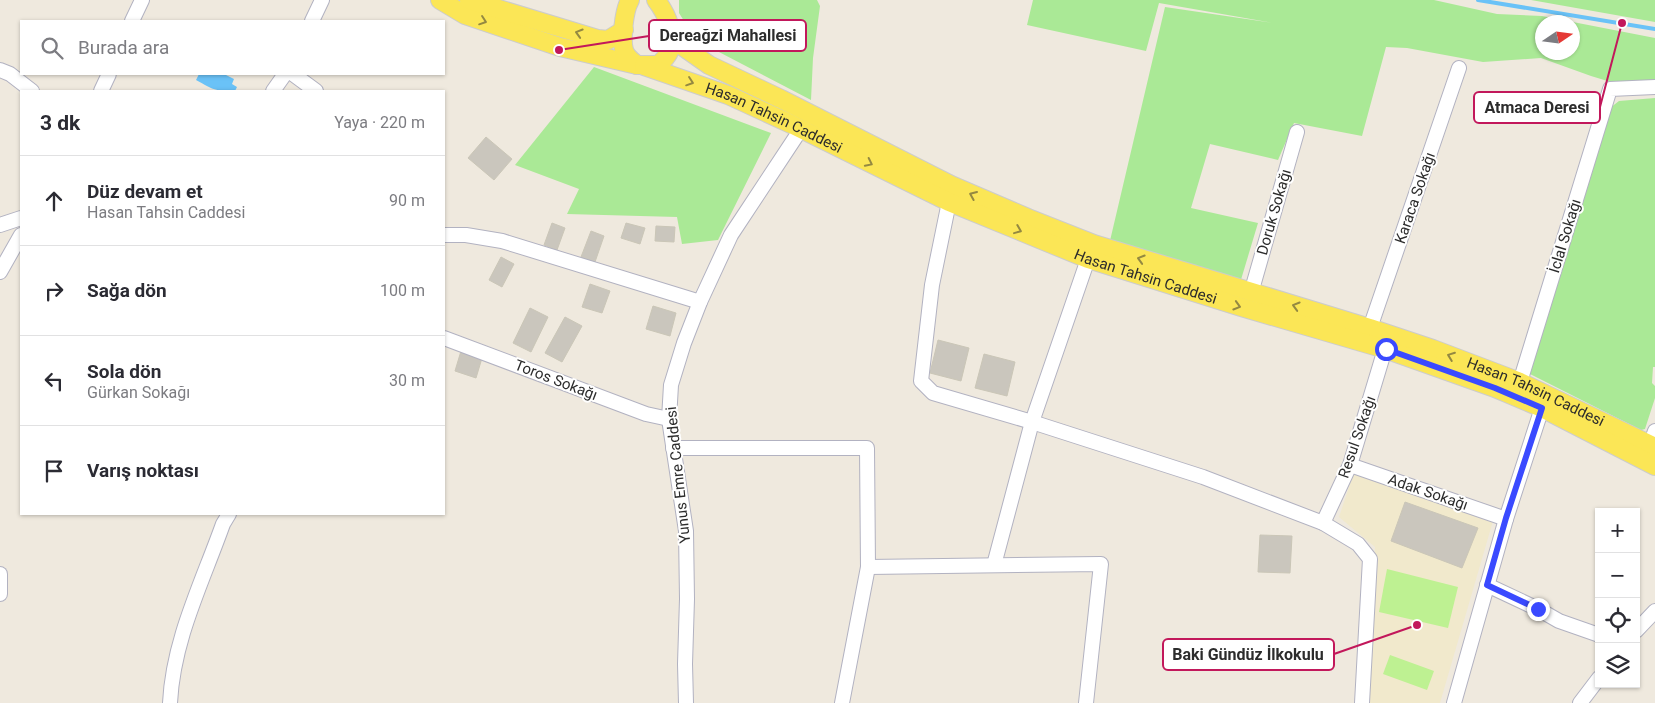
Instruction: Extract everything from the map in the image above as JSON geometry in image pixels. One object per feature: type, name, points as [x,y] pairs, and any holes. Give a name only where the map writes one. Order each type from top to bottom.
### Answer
[{"type":"main road","name":"Hasan Tahsin Caddesi","points":[[440,0],[465,15],[560,47],[640,66],[728,95],[949,202],[1088,259],[1386,349],[1495,388],[1542,408],[1655,466]]},
{"type":"main road","points":[[469,0],[598,39],[608,40],[624,30]]},
{"type":"main road","points":[[630,0],[624,30],[624,51],[628,58],[640,66],[659,65],[668,53],[671,41],[670,28]]},
{"type":"main road","name":"Hasan Tahsin Caddesi","points":[[656,0],[670,28],[682,46],[709,65],[781,99],[951,185],[1094,244],[1433,349],[1520,382],[1654,441]]},
{"type":"street","points":[[132,20],[142,0]]},
{"type":"street","points":[[312,20],[322,0]]},
{"type":"street","points":[[666,0],[670,28]]},
{"type":"street","name":"Karaca Sokağı","points":[[1370,328],[1459,68]]},
{"type":"street","points":[[0,70],[10,74],[31,90]]},
{"type":"street","points":[[101,90],[109,75]]},
{"type":"street","points":[[274,90],[284,75]]},
{"type":"street","points":[[294,75],[315,90]]},
{"type":"street","name":"İclal Sokağı","points":[[1520,382],[1610,89],[1655,87]]},
{"type":"street","name":"Yunus Emre Caddesi","points":[[686,703],[686,531],[668,419],[671,385],[684,343],[700,302],[731,235],[801,129]]},
{"type":"street","name":"Doruk Sokağı","points":[[1251,293],[1297,132]]},
{"type":"street","points":[[949,202],[932,285],[921,381],[933,393],[1032,422],[1203,477],[1323,523],[1358,544],[1370,559],[1362,703]]},
{"type":"street","points":[[0,225],[20,218]]},
{"type":"street","points":[[445,235],[466,235],[502,241],[700,302]]},
{"type":"street","points":[[0,272],[20,237]]},
{"type":"street","points":[[994,565],[1032,422],[1088,259]]},
{"type":"street","name":"Toros Sokağı","points":[[445,338],[646,414],[668,419]]},
{"type":"street","name":"Resul Sokağı","points":[[1323,523],[1350,464],[1386,349]]},
{"type":"street","points":[[1454,703],[1506,518],[1542,408]]},
{"type":"street","points":[[673,448],[867,448],[868,566],[842,703]]},
{"type":"street","name":"Adak Sokağı","points":[[1350,464],[1506,518]]},
{"type":"street","points":[[170,703],[170,688],[178,650],[191,609],[223,524],[228,515]]},
{"type":"street","points":[[868,566],[1101,564],[1086,703]]},
{"type":"street","points":[[1487,585],[1559,621],[1595,634]]},
{"type":"street","points":[[1640,628],[1655,611]]},
{"type":"street","points":[[1580,703],[1595,683]]},
{"type":"shaded area","points":[[1354,472],[1493,521],[1440,703],[1367,703],[1375,547],[1339,517]]},
{"type":"green space","points":[[679,0],[817,0],[820,6],[813,58],[811,100],[696,40],[679,13]]},
{"type":"green space","points":[[1033,0],[1434,0],[1497,14],[1535,16],[1535,58],[1483,62],[1407,48],[1386,47],[1362,136],[1294,123],[1278,160],[1210,144],[1191,208],[1258,223],[1240,283],[1109,245],[1165,7],[1273,23],[1159,3],[1146,51],[1027,25]]},
{"type":"green space","points":[[1531,0],[1655,0],[1655,22]]},
{"type":"green space","points":[[1580,23],[1655,38],[1655,82],[1624,86],[1547,60],[1580,60]]},
{"type":"green space","points":[[594,67],[771,133],[718,240],[682,244],[677,217],[567,214],[579,189],[515,165]]},
{"type":"green space","points":[[1655,98],[1655,367],[1653,367],[1652,383],[1655,386],[1655,398],[1645,429],[1641,430],[1530,374],[1529,365],[1610,108],[1619,101]]},
{"type":"green space","points":[[1387,569],[1458,587],[1448,628],[1379,612]]},
{"type":"green space","points":[[1390,655],[1434,671],[1427,690],[1383,674]]},
{"type":"water","points":[[198,75],[226,75],[234,79],[232,84],[237,87],[236,90],[219,90],[196,80]]},
{"type":"building","points":[[486,137],[512,159],[494,180],[468,158]]},
{"type":"building","points":[[552,223],[565,228],[557,250],[544,245]]},
{"type":"building","points":[[626,223],[645,228],[640,244],[621,238]]},
{"type":"building","points":[[656,226],[675,227],[674,242],[655,241]]},
{"type":"building","points":[[591,231],[604,236],[595,262],[581,257]]},
{"type":"building","points":[[501,257],[514,264],[502,287],[489,280]]},
{"type":"building","points":[[590,284],[610,291],[602,313],[582,307]]},
{"type":"building","points":[[653,306],[676,313],[670,336],[646,329]]},
{"type":"building","points":[[530,308],[548,317],[531,352],[513,343]]},
{"type":"building","points":[[565,317],[582,326],[562,362],[545,353]]},
{"type":"building","points":[[938,340],[969,348],[961,381],[930,373]]},
{"type":"building","points":[[461,351],[482,358],[476,378],[455,371]]},
{"type":"building","points":[[984,354],[1015,362],[1007,396],[975,388]]},
{"type":"building","points":[[1405,502],[1478,528],[1462,568],[1391,541]]},
{"type":"building","points":[[1260,535],[1292,536],[1290,573],[1258,572]]},
{"type":"waterway","points":[[1478,0],[1655,29]]},
{"type":"place","name":"Atmaca Deresi","points":[[1622,23]]},
{"type":"place","name":"Dereağzi Mahallesi","points":[[559,50]]},
{"type":"place","name":"Baki Gündüz İlkokulu","points":[[1417,625]]},
{"type":"route","points":[[1386,349],[1495,388],[1542,408],[1506,518],[1487,585],[1538,609]]}]
